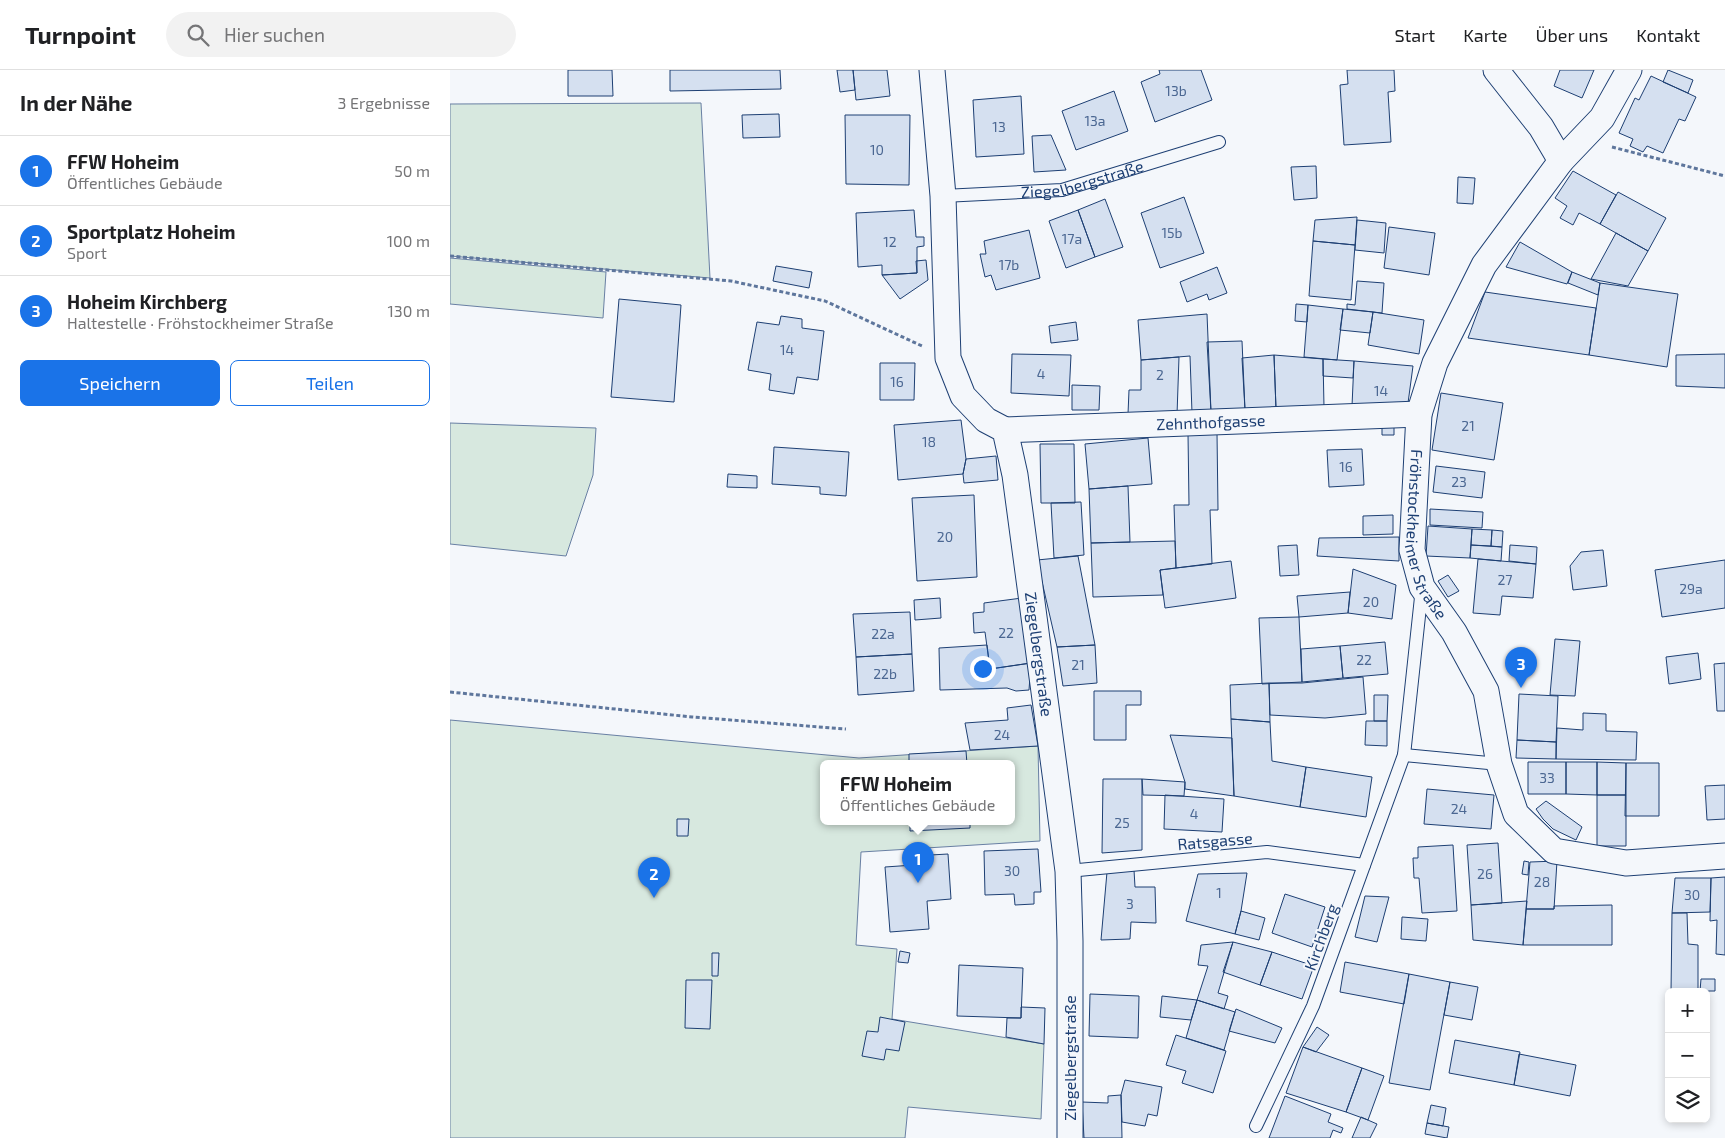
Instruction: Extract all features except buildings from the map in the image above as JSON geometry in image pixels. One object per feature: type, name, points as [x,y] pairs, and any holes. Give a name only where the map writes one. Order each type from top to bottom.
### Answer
[{"type":"street","points":[[932,70],[943,196],[948,358],[963,396],[986,420],[1005,430]]},
{"type":"street","points":[[1496,70],[1541,127],[1561,161]]},
{"type":"street","name":"Fröhstockheimer Straße","points":[[1629,70],[1602,118],[1561,161],[1484,264],[1436,362],[1419,414],[1412,550],[1422,587],[1454,632],[1486,691],[1499,764],[1516,814],[1554,851],[1626,863],[1725,856]]},
{"type":"street","name":"Zehnthofgasse","points":[[1005,430],[1419,414]]},
{"type":"street","name":"Ziegelbergstraße","points":[[1005,430],[1015,475],[1068,871],[1070,1138]]},
{"type":"lane","name":"Ziegelbergstraße","points":[[943,196],[1062,190],[1219,142]]},
{"type":"lane","name":"Kirchberg","points":[[1256,1126],[1313,1006],[1404,755],[1422,587]]},
{"type":"lane","points":[[1404,755],[1499,764]]},
{"type":"lane","name":"Ratsgasse","points":[[1068,871],[1267,852],[1364,865]]},
{"type":"path","points":[[1580,139],[1725,176]]},
{"type":"path","points":[[450,256],[731,281],[825,301],[948,358]]},
{"type":"path","points":[[450,692],[692,718],[846,729]]},
{"type":"shaded area","points":[[701,103],[710,278],[450,256],[450,104]]},
{"type":"shaded area","points":[[450,258],[606,272],[603,318],[450,304]]},
{"type":"shaded area","points":[[450,423],[596,428],[593,475],[566,556],[450,544]]},
{"type":"shaded area","points":[[450,720],[859,758],[1038,746],[1040,841],[861,852],[856,945],[897,949],[892,1019],[1044,1044],[1041,1119],[908,1107],[905,1138],[450,1138]]},
{"type":"place","name":"Hoheim Kirchberg","points":[[1521,688]]},
{"type":"place","name":"FFW Hoheim","points":[[918,883]]},
{"type":"place","name":"Sportplatz Hoheim","points":[[654,898]]}]
